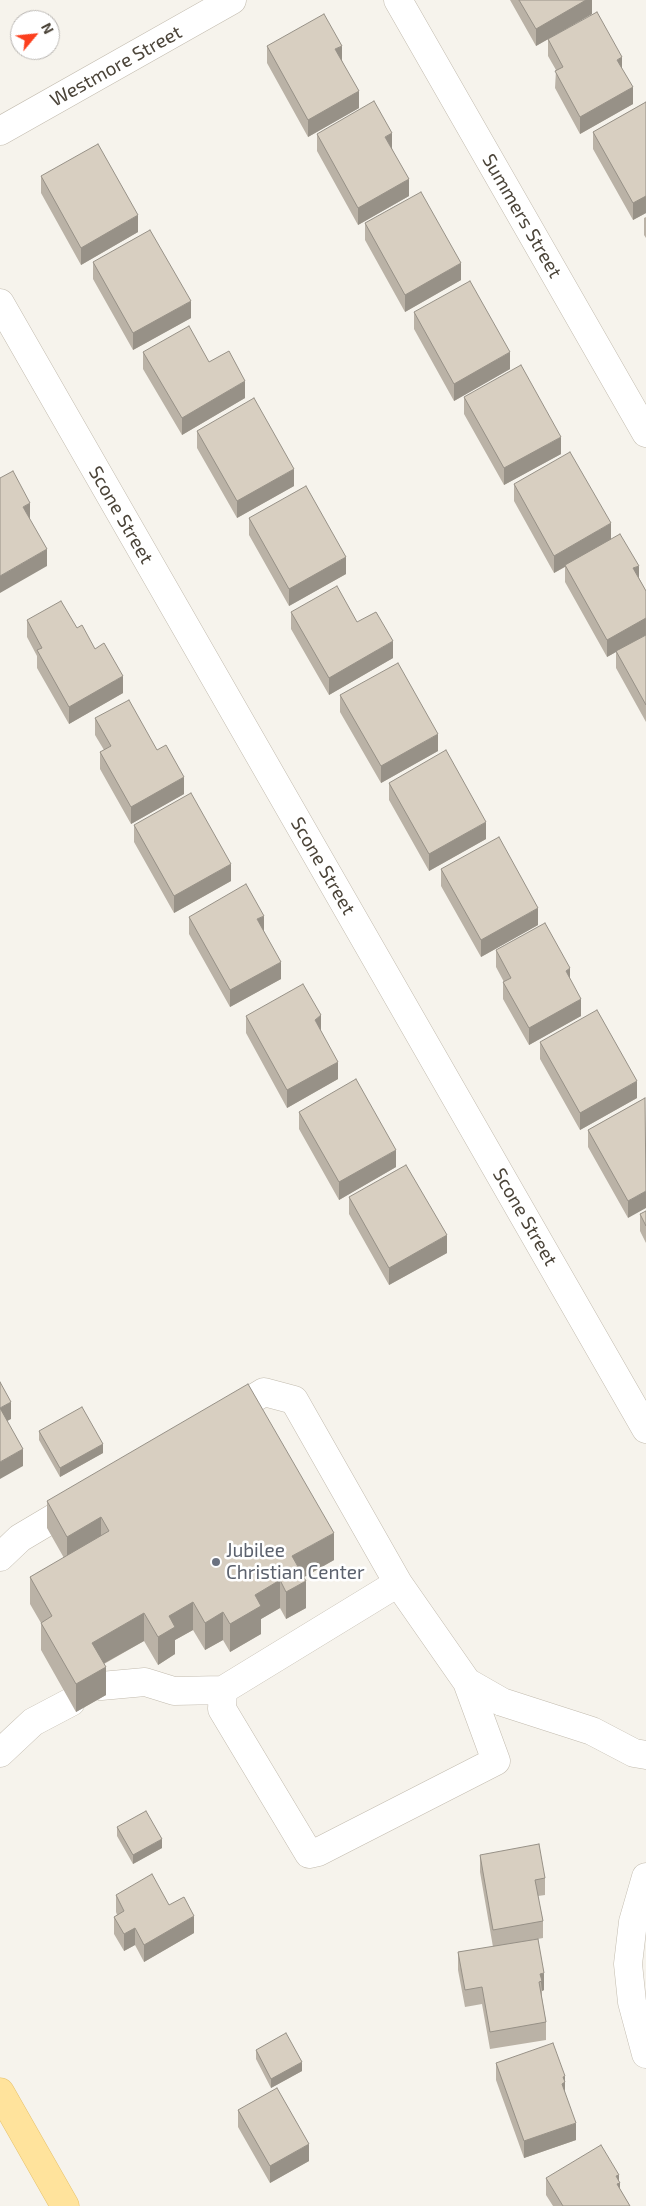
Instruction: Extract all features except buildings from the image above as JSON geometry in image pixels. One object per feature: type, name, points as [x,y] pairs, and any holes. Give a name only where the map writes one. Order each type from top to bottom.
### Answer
[{"type":"main road","points":[[0,2092],[65,2206]]},
{"type":"street","name":"Westmore Street","points":[[0,131],[232,0]]},
{"type":"street","name":"Summers Street","points":[[398,0],[646,433]]},
{"type":"street","name":"Scone Street","points":[[0,304],[646,1429]]},
{"type":"street","points":[[205,1428],[264,1392],[294,1400],[398,1583],[466,1682],[496,1761],[318,1852],[309,1854],[222,1709],[223,1690]]},
{"type":"street","points":[[0,1557],[20,1538],[104,1488]]},
{"type":"street","points":[[100,1686],[145,1682],[174,1691],[223,1690],[398,1583]]},
{"type":"street","points":[[466,1682],[502,1702],[592,1731],[634,1753],[646,1755]]},
{"type":"street","points":[[0,1753],[33,1722],[71,1702]]},
{"type":"street","points":[[646,1878],[632,1922],[628,1964],[632,2002],[646,2054]]},
{"type":"place","name":"Jubilee Christian Center","points":[[216,1562]]}]
